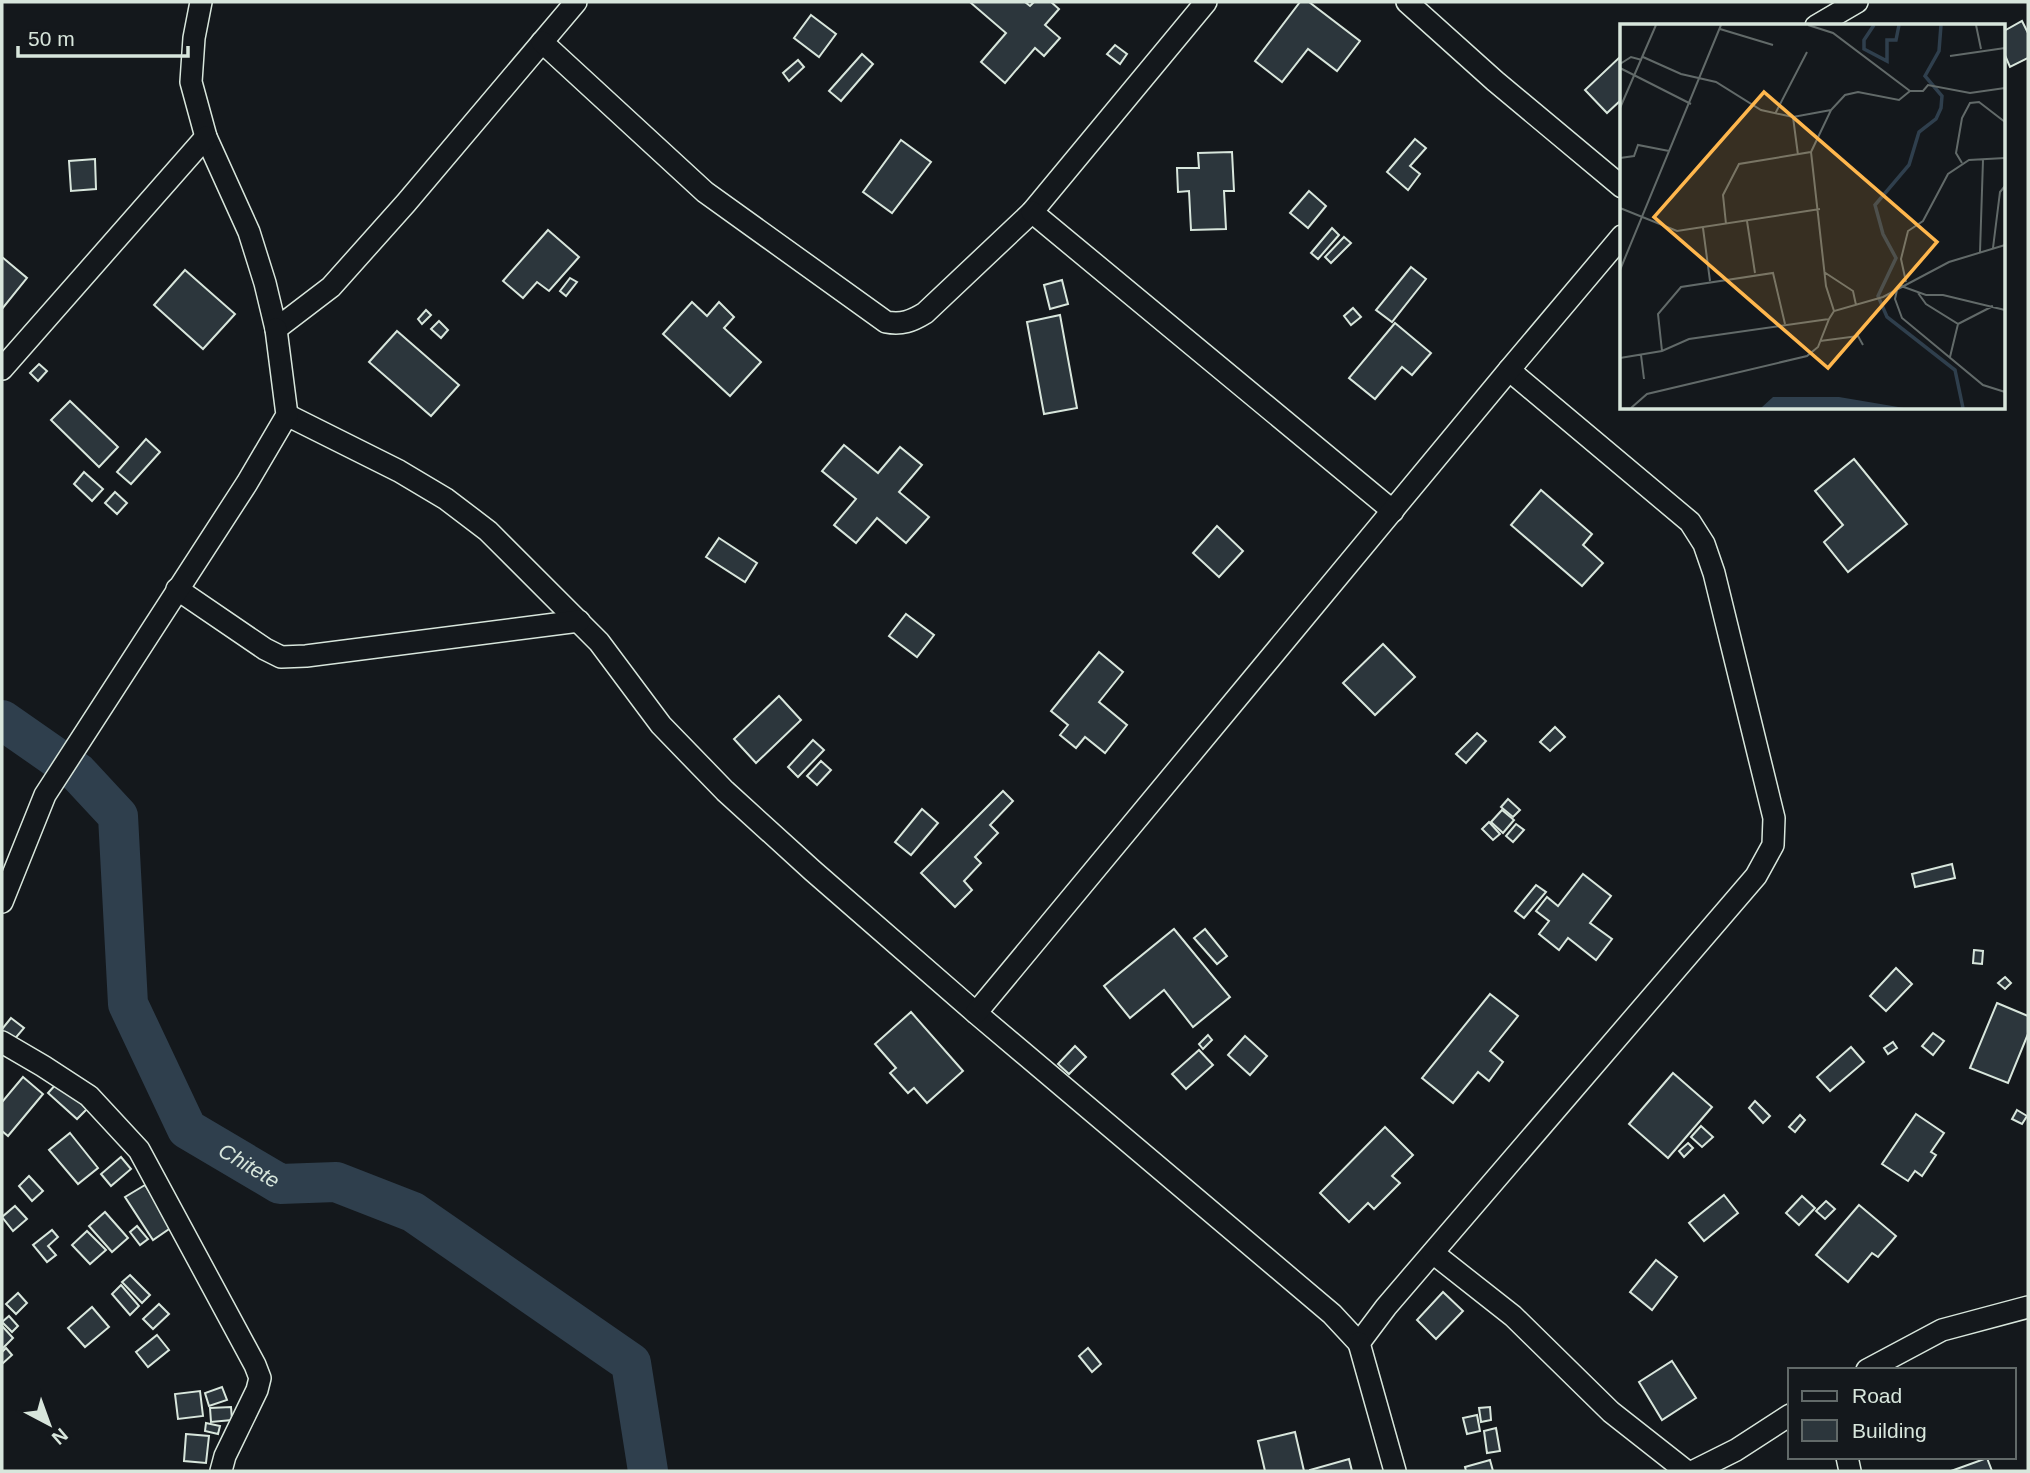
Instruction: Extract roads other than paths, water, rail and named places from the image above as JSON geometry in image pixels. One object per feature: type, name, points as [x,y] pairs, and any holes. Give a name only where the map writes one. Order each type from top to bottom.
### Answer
[{"type":"street","points":[[2,902],[45,795],[247,483],[287,415],[276,329],[265,283],[249,232],[206,137],[191,82],[194,38],[201,2]]},
{"type":"street","points":[[276,329],[331,287],[406,203],[576,2]]},
{"type":"street","points":[[542,41],[705,192],[886,322],[899,324],[925,313],[1032,212],[1206,2]]},
{"type":"street","points":[[1407,2],[1495,81],[1620,185]]},
{"type":"street","points":[[1819,24],[1857,2]]},
{"type":"street","points":[[2,369],[206,137]]},
{"type":"street","points":[[1032,212],[1393,511]]},
{"type":"street","points":[[976,1013],[1620,238]]},
{"type":"street","points":[[1359,1343],[1386,1307],[1756,876],[1773,845],[1774,818],[1714,573],[1704,544],[1689,522],[1509,370]]},
{"type":"street","points":[[287,415],[399,471],[446,499],[488,531],[599,642],[661,725],[726,792],[813,872],[976,1013],[1332,1314],[1359,1343],[1395,1471]]},
{"type":"street","points":[[177,589],[281,657],[579,621]]},
{"type":"street","points":[[2,1042],[89,1097],[139,1150],[255,1365],[261,1378],[225,1456],[221,1471]]},
{"type":"street","points":[[1433,1253],[1513,1316],[1611,1412],[1686,1471]]},
{"type":"street","points":[[1871,1368],[1942,1330],[2028,1307]]},
{"type":"street","points":[[1694,1471],[1736,1450],[1788,1416]]},
{"type":"waterway","name":"Chitete","points":[[2,720],[78,773],[118,816],[128,1004],[187,1129],[280,1184],[336,1182],[413,1212],[631,1363],[648,1471]]}]
